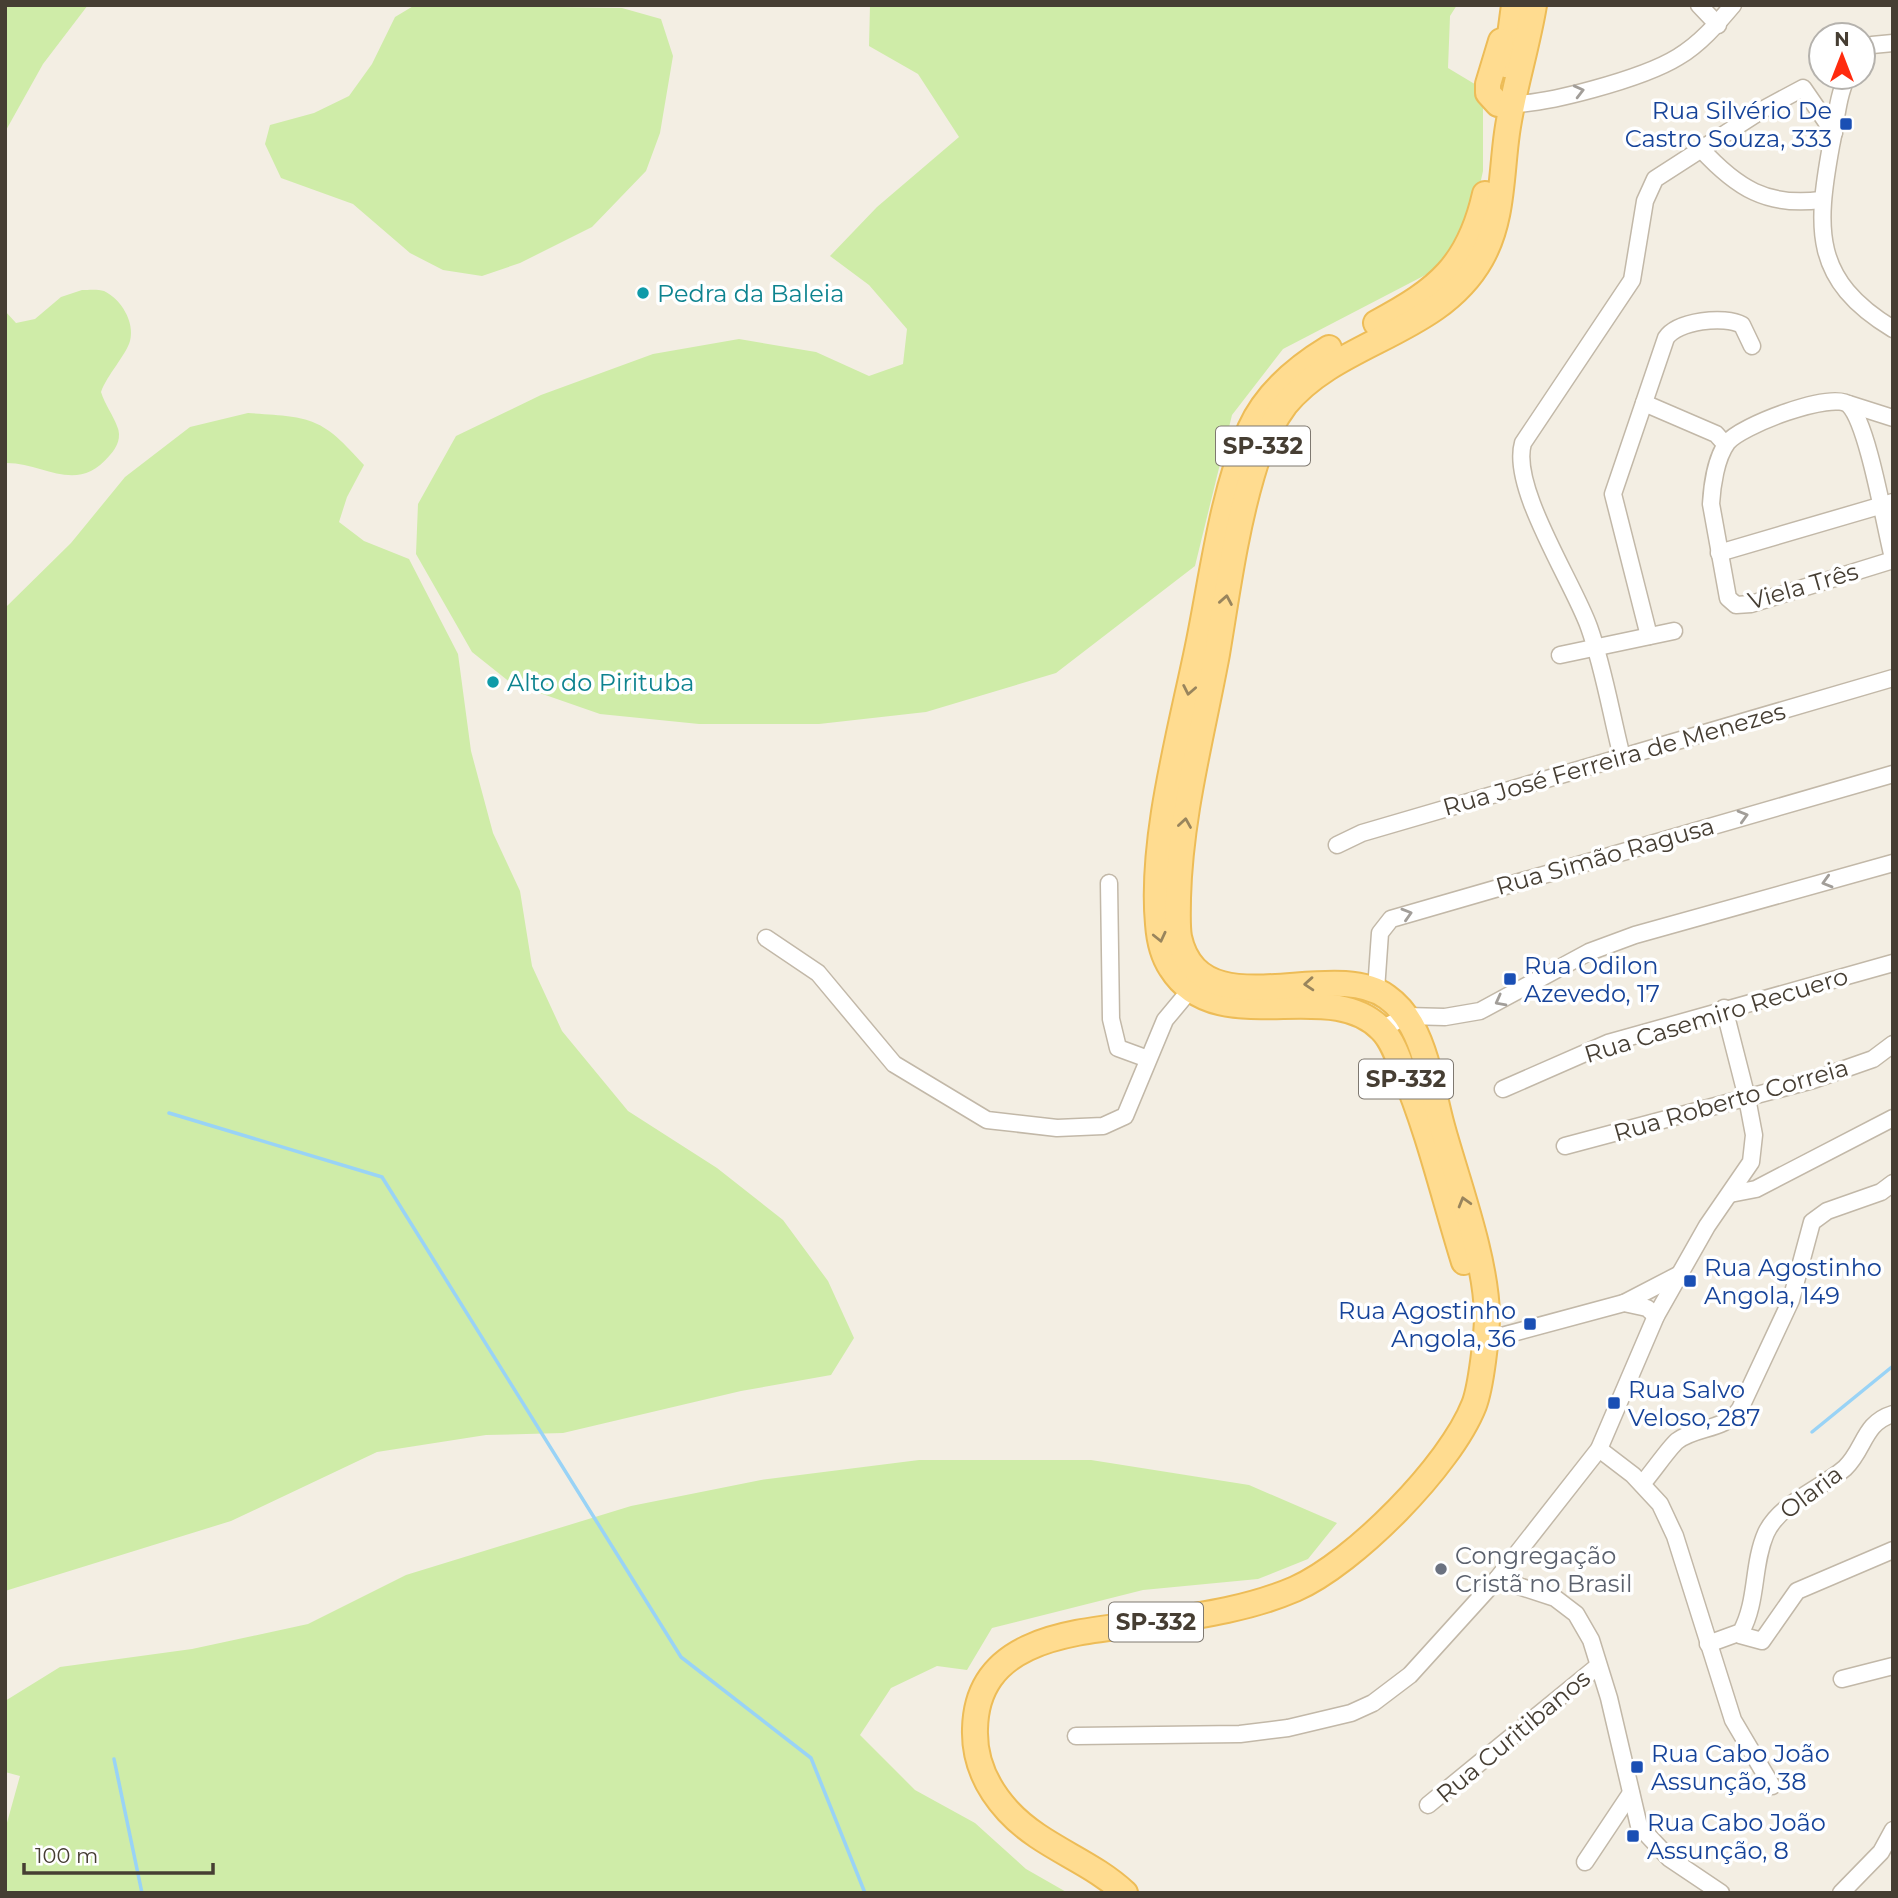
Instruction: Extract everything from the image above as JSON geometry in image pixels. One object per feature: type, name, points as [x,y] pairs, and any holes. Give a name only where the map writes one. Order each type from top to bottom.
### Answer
[{"type":"main road","points":[[1505,104],[1488,93],[1488,84],[1512,5]]},
{"type":"main road","name":"SP-332","points":[[1483,1341],[1466,1269],[1427,1138],[1404,1073],[1382,1030],[1359,1014],[1304,1006],[1228,1004],[1207,999],[1190,990],[1171,968],[1164,952],[1158,925],[1158,869],[1177,752],[1221,534],[1251,426],[1272,394],[1296,369],[1425,294],[1446,278],[1464,256],[1474,235],[1505,104],[1534,5]]},
{"type":"main road","name":"SP-332","points":[[1125,1893],[1101,1871],[1034,1833],[1009,1812],[995,1793],[980,1769],[974,1737],[976,1713],[987,1682],[1007,1661],[1055,1636],[1098,1627],[1227,1611],[1266,1601],[1321,1576],[1345,1558],[1409,1497],[1453,1443],[1475,1402],[1487,1317],[1470,1222],[1420,1046],[1406,1016],[1391,1000],[1376,990],[1331,983],[1246,989],[1212,979],[1199,971],[1181,946],[1178,931],[1179,867],[1185,822],[1246,499],[1268,432],[1287,403],[1311,380],[1444,303],[1470,277],[1493,233],[1505,104]]},
{"type":"main road","points":[[1304,1006],[1358,1005],[1367,1002],[1376,990]]},
{"type":"street","points":[[1699,5],[1718,25]]},
{"type":"street","points":[[1505,104],[1531,103],[1659,68],[1680,56],[1718,25],[1733,5]]},
{"type":"street","points":[[1622,757],[1596,647],[1578,599],[1537,520],[1520,450],[1533,425],[1632,280],[1645,201],[1655,179],[1802,88],[1834,133]]},
{"type":"street","points":[[1844,91],[1821,200],[1821,232],[1832,269],[1842,286],[1875,318],[1893,329]]},
{"type":"street","points":[[1701,149],[1726,173],[1765,198],[1787,202],[1821,200]]},
{"type":"street","points":[[1649,636],[1613,494],[1666,338],[1673,331],[1705,323],[1735,322],[1745,329],[1752,346]]},
{"type":"street","points":[[1886,504],[1720,553],[1711,504],[1712,490],[1726,444],[1748,427],[1825,401],[1839,400],[1893,418]]},
{"type":"street","points":[[1644,403],[1716,434],[1726,444]]},
{"type":"street","points":[[1849,404],[1861,425],[1886,504],[1893,559]]},
{"type":"street","name":"Viela Três","points":[[1720,553],[1728,598],[1740,606],[1893,559]]},
{"type":"street","points":[[1560,654],[1674,631]]},
{"type":"street","name":"Rua José Ferreira de Menezes","points":[[1337,845],[1362,833],[1893,678]]},
{"type":"street","name":"Rua Simão Ragusa","points":[[1376,990],[1380,933],[1391,919],[1893,774]]},
{"type":"street","points":[[1382,1030],[1406,1016],[1444,1017],[1480,1011],[1589,951],[1893,863]]},
{"type":"street","points":[[1109,883],[1111,1018],[1118,1048],[1149,1059]]},
{"type":"street","points":[[766,938],[818,973],[894,1064],[987,1119],[1057,1128],[1103,1126],[1125,1116],[1166,1020],[1190,990]]},
{"type":"street","name":"Rua Casemiro Recuero","points":[[1503,1089],[1608,1043],[1724,1008],[1893,963]]},
{"type":"street","points":[[1076,1735],[1240,1734],[1288,1728],[1351,1713],[1373,1703],[1410,1675],[1497,1579],[1599,1449],[1656,1316],[1752,1155],[1754,1135],[1748,1098],[1724,1008]]},
{"type":"street","name":"Rua Roberto Correia","points":[[1565,1146],[1748,1098],[1849,1068],[1872,1059],[1893,1044]]},
{"type":"street","points":[[1730,1194],[1756,1189],[1893,1118]]},
{"type":"street","points":[[1642,1484],[1678,1441],[1693,1432],[1727,1422],[1738,1412],[1791,1300],[1812,1222],[1828,1211],[1881,1192],[1893,1183]]},
{"type":"street","points":[[1483,1341],[1624,1303],[1679,1274]]},
{"type":"street","points":[[1624,1303],[1647,1308],[1656,1316]]},
{"type":"street","name":"Olaria","points":[[1740,1634],[1752,1605],[1760,1551],[1772,1523],[1843,1470],[1857,1454],[1875,1422],[1893,1414]]},
{"type":"street","points":[[1599,1449],[1642,1484],[1660,1504],[1675,1536],[1733,1720],[1772,1786]]},
{"type":"street","points":[[1708,1644],[1740,1634],[1758,1642],[1764,1640],[1797,1591],[1893,1550]]},
{"type":"street","points":[[1497,1579],[1540,1592],[1567,1605],[1584,1626],[1609,1698],[1636,1817],[1646,1836],[1669,1858],[1721,1893]]},
{"type":"street","name":"Rua Curitibanos","points":[[1429,1805],[1598,1666]]},
{"type":"street","points":[[1842,1679],[1893,1667]]},
{"type":"street","points":[[1585,1862],[1631,1793]]},
{"type":"street","points":[[1841,1893],[1881,1852],[1893,1829]]},
{"type":"green space","points":[[5,5],[88,5],[43,64],[5,132]]},
{"type":"green space","points":[[415,5],[622,8],[661,19],[673,56],[660,133],[646,171],[592,227],[520,263],[482,276],[443,270],[410,253],[353,204],[281,178],[265,144],[270,125],[314,113],[349,96],[372,64],[395,17]]},
{"type":"green space","points":[[870,5],[1457,5],[1450,16],[1448,68],[1483,89],[1483,171],[1475,207],[1462,240],[1435,270],[1283,349],[1232,415],[1195,566],[1056,673],[926,712],[819,724],[699,724],[600,714],[511,683],[472,652],[416,554],[418,504],[456,436],[541,395],[653,354],[739,339],[816,352],[869,376],[903,364],[907,329],[869,285],[830,256],[877,207],[959,137],[918,74],[869,46]]},
{"type":"green space","points":[[82,290],[102,290],[110,295],[121,305],[130,326],[128,347],[101,392],[118,430],[117,445],[97,467],[85,473],[60,474],[5,463],[5,311],[16,323],[35,319],[61,297]]},
{"type":"green space","points":[[248,413],[287,416],[314,422],[337,437],[364,465],[347,497],[339,522],[364,541],[409,559],[458,654],[471,751],[493,833],[520,891],[532,966],[562,1031],[628,1111],[717,1168],[783,1220],[828,1281],[854,1338],[831,1375],[741,1391],[563,1433],[486,1435],[377,1452],[231,1521],[5,1591],[5,608],[71,543],[125,477],[190,427]]},
{"type":"green space","points":[[919,1460],[1091,1460],[1249,1485],[1337,1523],[1308,1559],[1258,1579],[1143,1590],[992,1628],[967,1670],[937,1666],[891,1688],[860,1735],[915,1790],[975,1823],[1026,1869],[1068,1893],[5,1893],[5,1830],[20,1776],[5,1772],[5,1701],[60,1667],[192,1649],[308,1624],[406,1575],[631,1506],[761,1480]]},
{"type":"waterway","points":[[169,1113],[382,1177],[681,1657],[811,1758],[865,1893]]},
{"type":"waterway","points":[[1812,1432],[1893,1366]]},
{"type":"waterway","points":[[114,1759],[142,1893]]},
{"type":"place","name":"Rua Silvério De Castro Souza, 333","points":[[1846,124]]},
{"type":"place","name":"Pedra da Baleia","points":[[643,293]]},
{"type":"place","name":"Alto do Pirituba","points":[[493,682]]},
{"type":"place","name":"Rua Odilon Azevedo, 17","points":[[1510,979]]},
{"type":"place","name":"Rua Agostinho Angola, 149","points":[[1690,1281]]},
{"type":"place","name":"Rua Agostinho Angola, 36","points":[[1530,1324]]},
{"type":"place","name":"Rua Salvo Veloso, 287","points":[[1614,1403]]},
{"type":"place","name":"Congregação Cristã no Brasil","points":[[1441,1569]]},
{"type":"place","name":"Rua Cabo João Assunção, 38","points":[[1637,1767]]},
{"type":"place","name":"Rua Cabo João Assunção, 8","points":[[1633,1836]]}]
